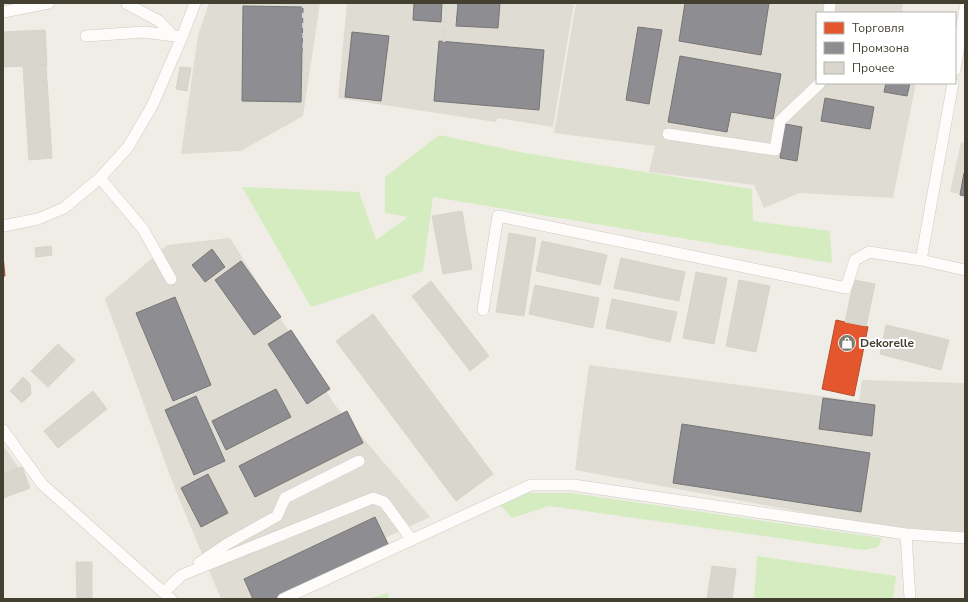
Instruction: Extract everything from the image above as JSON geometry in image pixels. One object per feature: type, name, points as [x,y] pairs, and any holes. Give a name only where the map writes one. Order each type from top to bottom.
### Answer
[{"type":"street","points":[[5,9],[49,3]]},
{"type":"street","points":[[127,4],[159,21],[178,36]]},
{"type":"street","points":[[3,226],[38,219],[64,208],[100,178],[128,146],[152,106],[178,36],[193,4]]},
{"type":"street","points":[[956,64],[965,8]]},
{"type":"street","points":[[86,36],[144,32],[178,36]]},
{"type":"street","points":[[668,134],[775,150],[780,121],[819,84]]},
{"type":"street","points":[[920,260],[953,84]]},
{"type":"street","points":[[100,178],[143,229],[171,279]]},
{"type":"street","points":[[483,310],[498,216],[846,288],[855,260],[869,252],[920,260],[965,270]]},
{"type":"street","points":[[3,430],[42,484],[167,596],[182,575],[227,544],[277,516],[285,498],[359,461]]},
{"type":"street","points":[[283,599],[531,486],[573,485],[906,534],[965,538]]},
{"type":"street","points":[[182,575],[373,498],[384,502],[412,540]]},
{"type":"street","points":[[906,534],[910,599]]},
{"type":"shaded area","points":[[209,3],[320,3],[303,116],[241,151],[181,154],[198,35]]},
{"type":"shaded area","points":[[347,3],[574,3],[553,127],[498,118],[496,122],[338,98]]},
{"type":"shaded area","points":[[576,3],[903,3],[902,11],[910,12],[816,12],[816,84],[916,84],[893,198],[799,193],[764,208],[754,185],[649,172],[655,146],[554,133]]},
{"type":"shaded area","points":[[961,142],[965,143],[965,195],[950,192]]},
{"type":"shaded area","points":[[230,238],[335,405],[430,517],[254,599],[221,599],[175,489],[105,299],[167,245]]},
{"type":"shaded area","points":[[589,365],[859,401],[862,380],[965,383],[965,533],[867,524],[575,470]]},
{"type":"shaded area","points":[[3,445],[19,468],[3,474]]},
{"type":"green space","points":[[439,135],[530,154],[752,189],[753,221],[830,231],[832,263],[433,197],[423,271],[311,307],[242,187],[359,192],[376,240],[408,217],[385,213],[385,177]]},
{"type":"green space","points":[[527,493],[571,493],[882,538],[878,547],[864,550],[549,506],[512,518],[499,504]]},
{"type":"green space","points":[[757,556],[896,576],[893,599],[754,599]]},
{"type":"green space","points":[[389,593],[388,599],[366,599]]},
{"type":"building: Торговля","points":[[3,255],[5,276],[3,276]]},
{"type":"building: Торговля","points":[[836,320],[868,327],[854,396],[822,389]]},
{"type":"building: Промзона","points":[[414,3],[442,3],[441,22],[413,20]]},
{"type":"building: Промзона","points":[[458,3],[500,3],[498,28],[456,26]]},
{"type":"building: Промзона","points":[[685,3],[769,3],[761,55],[679,41]]},
{"type":"building: Промзона","points":[[243,6],[303,7],[301,102],[242,101]]},
{"type":"building: Промзона","points":[[638,27],[662,30],[649,104],[626,100]]},
{"type":"building: Промзона","points":[[352,32],[389,36],[381,101],[345,97]]},
{"type":"building: Промзона","points":[[439,41],[544,50],[539,110],[434,101]]},
{"type":"building: Промзона","points":[[680,56],[781,74],[773,119],[731,112],[727,132],[668,122]]},
{"type":"building: Промзона","points":[[886,84],[910,84],[907,96],[884,92]]},
{"type":"building: Промзона","points":[[825,98],[874,107],[870,129],[821,121]]},
{"type":"building: Промзона","points":[[785,124],[802,127],[797,161],[780,158]]},
{"type":"building: Промзона","points":[[964,173],[965,174],[965,196],[960,195]]},
{"type":"building: Промзона","points":[[212,249],[225,267],[205,282],[192,265]]},
{"type":"building: Промзона","points":[[241,261],[281,317],[254,335],[215,280]]},
{"type":"building: Промзона","points":[[175,297],[211,385],[173,401],[136,313]]},
{"type":"building: Промзона","points":[[291,330],[330,389],[307,404],[268,344]]},
{"type":"building: Промзона","points":[[276,389],[291,417],[226,450],[212,421]]},
{"type":"building: Промзона","points":[[196,396],[225,461],[194,475],[165,410]]},
{"type":"building: Промзона","points":[[823,398],[875,405],[872,436],[819,429]]},
{"type":"building: Промзона","points":[[347,411],[363,443],[255,497],[239,466]]},
{"type":"building: Промзона","points":[[682,424],[870,453],[861,512],[673,483]]},
{"type":"building: Промзона","points":[[208,474],[228,513],[201,527],[181,488]]},
{"type":"building: Промзона","points":[[375,517],[389,546],[278,599],[253,599],[244,579]]},
{"type":"building: Прочее","points":[[45,30],[47,65],[3,67],[3,32]]},
{"type":"building: Прочее","points":[[46,65],[52,158],[29,160],[23,67]]},
{"type":"building: Прочее","points":[[180,67],[191,68],[187,91],[176,89]]},
{"type":"building: Прочее","points":[[462,211],[472,269],[443,274],[432,216]]},
{"type":"building: Прочее","points":[[509,233],[536,238],[524,316],[496,312]]},
{"type":"building: Прочее","points":[[542,241],[607,255],[600,285],[536,271]]},
{"type":"building: Прочее","points":[[51,246],[52,255],[36,257],[35,248]]},
{"type":"building: Прочее","points":[[621,258],[685,272],[679,301],[614,288]]},
{"type":"building: Прочее","points":[[696,272],[727,278],[714,344],[683,338]]},
{"type":"building: Прочее","points":[[739,280],[770,286],[756,352],[726,346]]},
{"type":"building: Прочее","points":[[854,280],[875,284],[866,326],[845,322]]},
{"type":"building: Прочее","points":[[431,281],[489,356],[470,371],[412,296]]},
{"type":"building: Прочее","points":[[535,285],[599,298],[593,328],[529,314]]},
{"type":"building: Прочее","points":[[612,299],[677,312],[670,342],[606,328]]},
{"type":"building: Прочее","points":[[373,314],[493,474],[456,501],[336,341]]},
{"type":"building: Прочее","points":[[886,325],[949,340],[941,370],[880,354]]},
{"type":"building: Прочее","points":[[58,344],[75,360],[48,387],[31,371]]},
{"type":"building: Прочее","points":[[23,377],[30,384],[31,394],[22,403],[10,391]]},
{"type":"building: Прочее","points":[[93,391],[107,409],[58,448],[44,431]]},
{"type":"building: Прочее","points":[[22,467],[30,488],[3,498],[3,474]]},
{"type":"building: Прочее","points":[[76,562],[92,562],[92,599],[77,599]]},
{"type":"building: Прочее","points":[[712,566],[736,569],[732,599],[707,599]]},
{"type":"railway","points":[[303,3],[304,69]]},
{"type":"railway","points":[[444,42],[446,3]]},
{"type":"place","name":"Dekorelle","points":[[847,343]]}]
